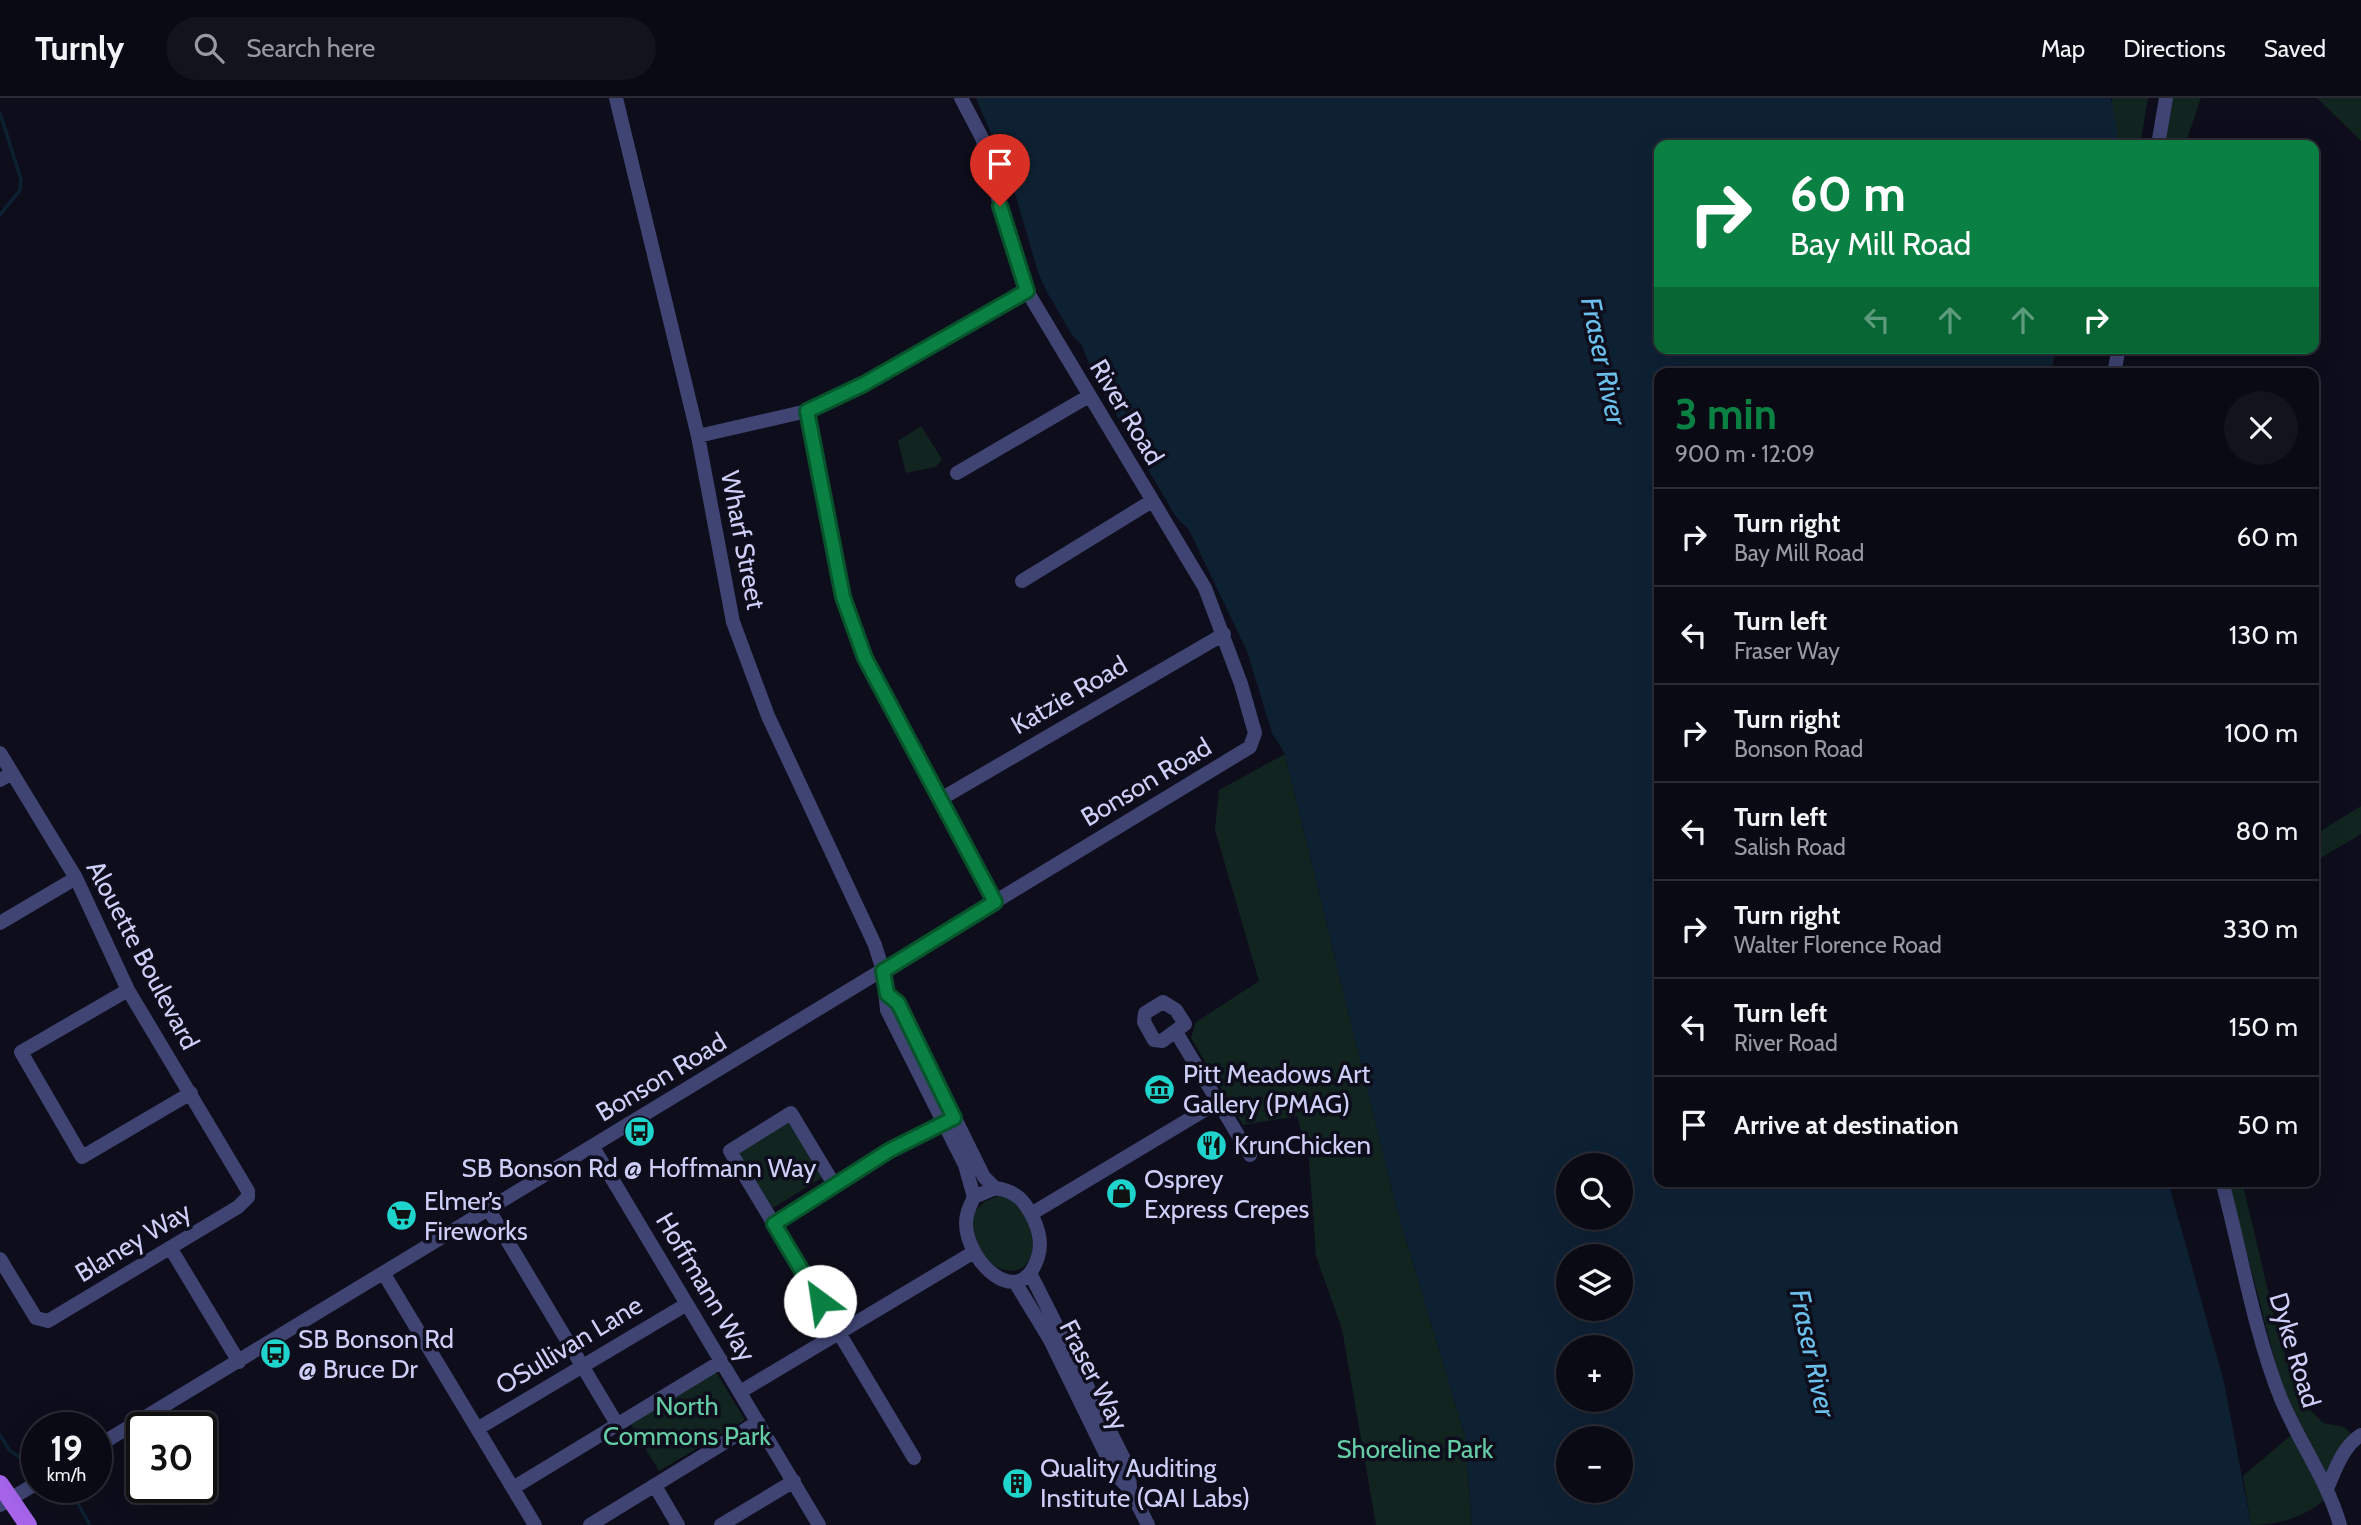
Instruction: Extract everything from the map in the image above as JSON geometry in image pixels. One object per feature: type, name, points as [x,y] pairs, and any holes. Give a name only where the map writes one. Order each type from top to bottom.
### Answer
[{"type":"main road","points":[[3,1496],[28,1525]]},
{"type":"street","name":"Wharf Street","points":[[616,98],[698,436],[733,622],[747,666],[875,945],[883,971]]},
{"type":"street","name":"River Road","points":[[961,98],[982,138],[1006,229],[1027,291],[1088,396],[1191,562],[1224,634],[1255,733],[1250,747]]},
{"type":"street","points":[[2159,140],[2166,98]]},
{"type":"street","points":[[698,436],[807,411],[864,384],[1027,291]]},
{"type":"street","points":[[957,473],[1088,396]]},
{"type":"street","points":[[807,411],[843,597],[876,682],[995,902]]},
{"type":"street","points":[[1022,581],[1152,501]]},
{"type":"street","name":"Katzie Road","points":[[939,800],[1224,634]]},
{"type":"street","name":"Bonson Road","points":[[112,1437],[1250,747]]},
{"type":"street","name":"Alouette Boulevard","points":[[0,753],[6,777],[76,878],[128,990],[246,1185],[248,1197]]},
{"type":"street","points":[[0,923],[76,878]]},
{"type":"street","points":[[883,971],[887,994],[898,1003],[949,1121],[965,1166],[974,1197],[966,1226],[974,1252],[991,1275],[1016,1282],[1031,1275],[1041,1242],[1031,1214],[1016,1194],[995,1188],[984,1177],[949,1121]]},
{"type":"street","points":[[128,990],[21,1052],[82,1157],[191,1093]]},
{"type":"street","points":[[1175,1032],[1250,1155]]},
{"type":"street","points":[[1031,1214],[1218,1102]]},
{"type":"street","points":[[835,1186],[791,1113],[730,1151],[914,1458]]},
{"type":"street","points":[[774,1224],[890,1150],[949,1121]]},
{"type":"street","name":"Hoffmann Way","points":[[593,1147],[820,1525]]},
{"type":"street","name":"Dyke Road","points":[[2224,1187],[2280,1396],[2299,1440],[2327,1489],[2340,1525]]},
{"type":"street","points":[[974,1197],[995,1188]]},
{"type":"street","name":"Blaney Way","points":[[0,1259],[40,1321],[48,1321],[171,1249],[238,1207],[248,1197]]},
{"type":"street","points":[[489,1210],[617,1424]]},
{"type":"street","points":[[171,1249],[239,1362]]},
{"type":"street","points":[[740,1392],[974,1252]]},
{"type":"street","points":[[384,1273],[535,1525]]},
{"type":"street","name":"Fraser Way","points":[[1031,1275],[1129,1469],[1130,1489]]},
{"type":"street","name":"Fraser Way","points":[[1016,1282],[1049,1338],[1116,1475],[1130,1489],[1148,1525]]},
{"type":"street","name":"OSullivan Lane","points":[[477,1429],[687,1304]]},
{"type":"street","points":[[513,1488],[722,1362]]},
{"type":"street","points":[[590,1525],[758,1422]]},
{"type":"street","points":[[2327,1489],[2339,1461],[2354,1439],[2361,1435]]},
{"type":"street","points":[[721,1525],[794,1481]]},
{"type":"street","points":[[655,1486],[678,1525]]},
{"type":"street","points":[[3,1496],[21,1489]]},
{"type":"green space","points":[[2112,98],[2148,98],[2141,140],[2112,140]]},
{"type":"green space","points":[[2172,98],[2201,98],[2187,140],[2165,140]]},
{"type":"green space","points":[[2317,98],[2361,98],[2361,141]]},
{"type":"green space","points":[[921,426],[942,459],[936,467],[906,473],[898,441]]},
{"type":"green space","name":"Shoreline Park","points":[[1285,754],[1396,1206],[1465,1436],[1472,1525],[1376,1525],[1342,1329],[1316,1256],[1309,1159],[1297,1116],[1243,1125],[1191,1038],[1196,1022],[1259,981],[1215,830],[1219,790]]},
{"type":"green space","points":[[2361,806],[2361,834],[2319,859],[2319,832]]},
{"type":"green space","points":[[788,1121],[823,1177],[771,1209],[736,1153]]},
{"type":"green space","points":[[2230,1187],[2243,1187],[2280,1341],[2302,1401],[2323,1423],[2344,1427],[2351,1434],[2326,1475],[2321,1473],[2281,1384]]},
{"type":"green space","points":[[998,1196],[1007,1197],[1018,1206],[1026,1218],[1033,1241],[1031,1257],[1023,1267],[1010,1271],[997,1267],[985,1256],[976,1238],[973,1213],[984,1202]]},
{"type":"green space","name":"North Commons Park","points":[[715,1370],[745,1420],[659,1471],[629,1421]]},
{"type":"green space","points":[[2291,1435],[2324,1500],[2308,1512],[2289,1519],[2251,1525],[2243,1476]]},
{"type":"water","name":"Fraser River","points":[[976,98],[2111,98],[2118,140],[1654,140],[1654,354],[2055,354],[2052,368],[1654,368],[1654,1187],[2170,1187],[2224,1382],[2251,1525],[1472,1525],[1465,1436],[1396,1206],[1285,754],[1272,733],[1247,651],[1189,530],[1176,517],[1094,377],[1082,345],[1072,335],[1038,272],[1012,183]]},
{"type":"waterway","points":[[0,113],[21,179],[20,190],[0,215]]},
{"type":"waterway","points":[[0,1435],[10,1451],[21,1458]]},
{"type":"waterway","points":[[77,1503],[90,1525]]},
{"type":"place","name":"Pitt Meadows Art Gallery (PMAG)","points":[[1160,1089]]},
{"type":"place","name":"SB Bonson Rd @ Hoffmann Way","points":[[639,1132]]},
{"type":"place","name":"KrunChicken","points":[[1211,1145]]},
{"type":"place","name":"Osprey Express Crepes","points":[[1121,1194]]},
{"type":"place","name":"Elmer’s Fireworks","points":[[401,1216]]},
{"type":"place","name":"SB Bonson Rd @ Bruce Dr","points":[[275,1354]]},
{"type":"place","name":"Quality Auditing Institute (QAI Labs)","points":[[1017,1483]]},
{"type":"route","points":[[820,1301],[774,1224],[890,1150],[954,1118],[898,1003],[887,994],[883,971],[995,902],[865,658],[843,597],[807,411],[864,384],[1027,291],[1000,206]]}]
